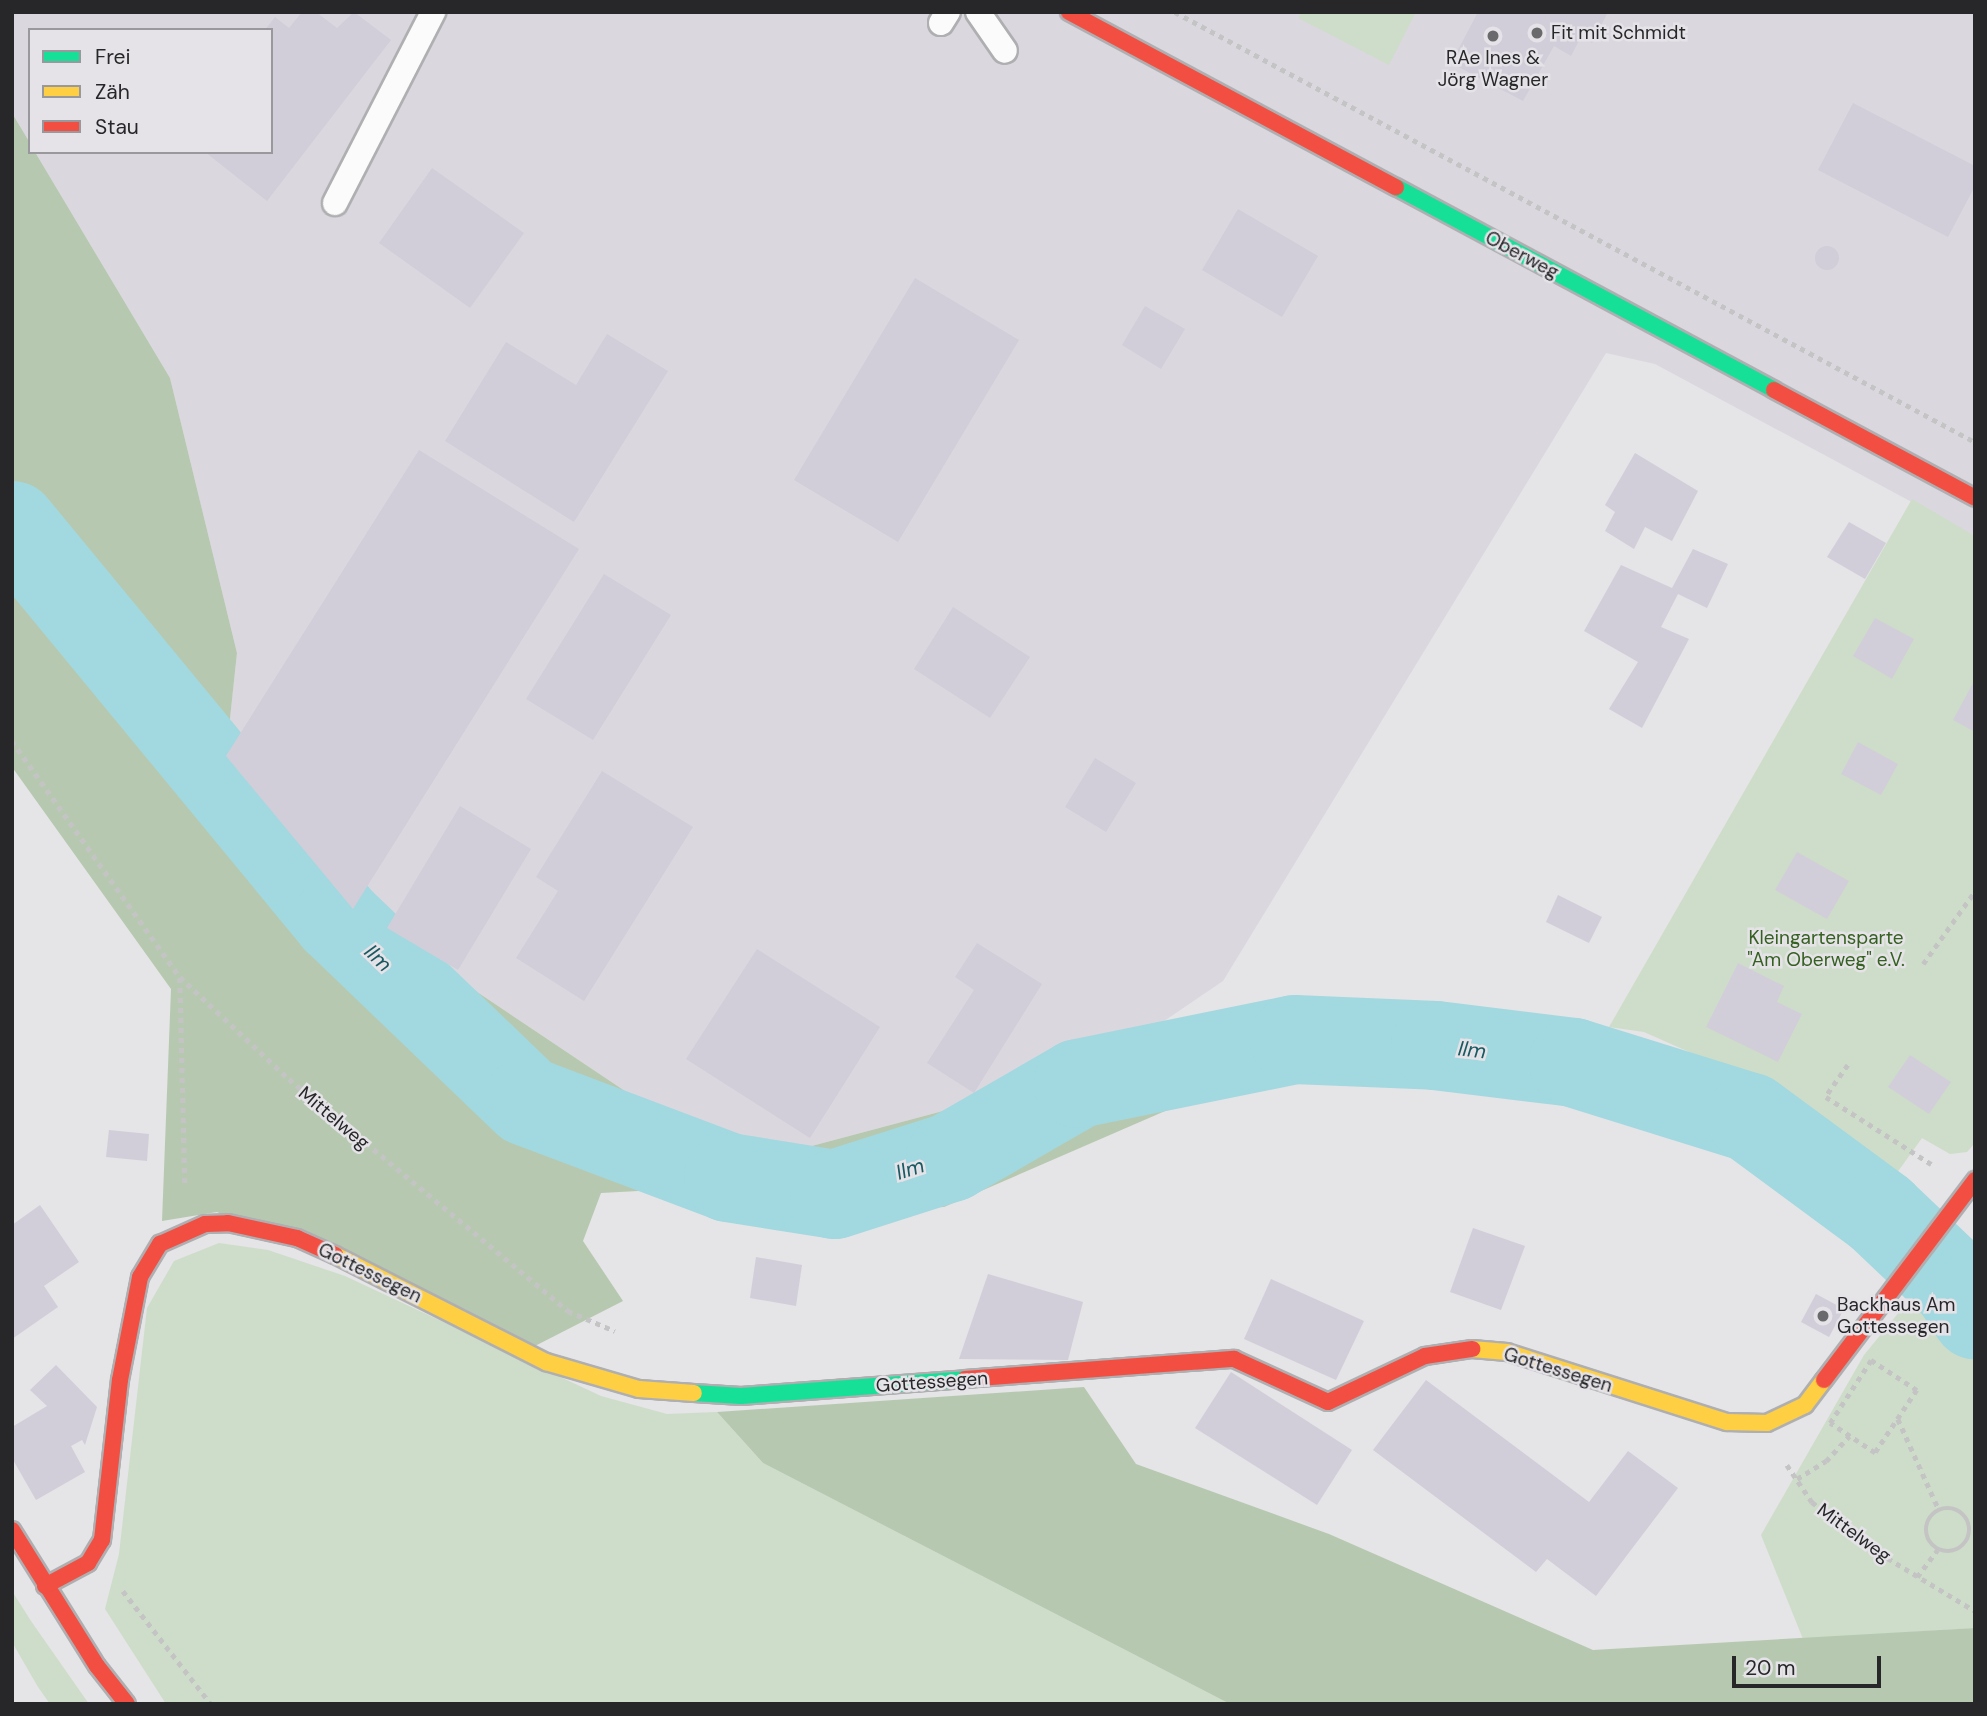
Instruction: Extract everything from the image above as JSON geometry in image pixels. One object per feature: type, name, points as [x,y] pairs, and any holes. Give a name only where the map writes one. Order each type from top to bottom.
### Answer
[{"type":"street","name":"Oberweg","points":[[1069,12],[1975,498]]},
{"type":"street","name":"Gottessegen","points":[[88,1563],[102,1540],[108,1514],[120,1380],[140,1277],[160,1244],[205,1224],[228,1223],[297,1238],[335,1254],[546,1362],[639,1389],[741,1396],[1234,1359],[1328,1402],[1425,1356],[1466,1348],[1507,1352],[1727,1422],[1767,1423],[1805,1405],[1884,1304],[1972,1184]]},
{"type":"street","points":[[12,1530],[97,1666],[127,1704]]},
{"type":"street","points":[[45,1586],[88,1563]]},
{"type":"lane","points":[[335,203],[433,12]]},
{"type":"lane","points":[[978,12],[1005,51]]},
{"type":"path","points":[[1175,12],[1975,442]]},
{"type":"path","name":"Mittelweg","points":[[12,741],[180,977],[289,1079],[568,1311],[627,1336]]},
{"type":"path","points":[[1923,964],[1975,891]]},
{"type":"path","points":[[180,977],[185,1190]]},
{"type":"path","points":[[1848,1065],[1826,1097],[1972,1184]]},
{"type":"path","points":[[1871,1360],[1917,1390],[1875,1453],[1849,1436],[1830,1423],[1871,1360]]},
{"type":"path","points":[[1898,1419],[1939,1510]]},
{"type":"path","name":"Mittelweg","points":[[1767,1423],[1781,1457],[1812,1502],[1917,1577],[1975,1611]]},
{"type":"path","points":[[1797,1479],[1826,1461],[1849,1436]]},
{"type":"path","points":[[1939,1510],[1959,1511],[1971,1530],[1960,1549],[1938,1549],[1926,1533],[1929,1519],[1939,1510]]},
{"type":"path","points":[[1917,1577],[1938,1549]]},
{"type":"path","points":[[88,1563],[122,1591],[211,1704]]},
{"type":"shaded area","points":[[12,12],[1975,12],[1975,536],[1655,364],[1606,353],[1223,981],[1089,1072],[737,1166],[353,909],[226,756],[237,653],[170,378],[36,154],[273,154],[273,28],[28,28],[28,140],[12,113]]},
{"type":"green space","points":[[1301,12],[1416,12],[1389,65],[1298,18]]},
{"type":"green space","points":[[12,113],[28,140],[28,154],[36,154],[170,378],[237,653],[226,756],[353,909],[737,1166],[1089,1072],[1202,1095],[944,1207],[726,1216],[657,1190],[601,1193],[583,1241],[623,1301],[533,1347],[217,1212],[162,1221],[171,989],[12,767]]},
{"type":"green space","name":"Kleingartensparte \"Am Oberweg\" e.V.","points":[[1912,499],[1975,536],[1975,1143],[1967,1152],[1950,1154],[1922,1138],[1894,1177],[1802,1102],[1644,1032],[1609,1027]]},
{"type":"green space","points":[[219,1243],[268,1250],[345,1276],[601,1396],[667,1414],[717,1412],[763,1463],[1230,1704],[166,1704],[105,1609],[119,1554],[147,1308],[174,1261]]},
{"type":"green space","points":[[1957,1252],[1975,1274],[1975,1628],[1803,1639],[1761,1535],[1864,1355],[1922,1284],[1958,1354],[1931,1296]]},
{"type":"green space","points":[[1084,1387],[1136,1464],[1329,1534],[1593,1650],[1975,1628],[1975,1704],[1230,1704],[763,1463],[717,1412]]},
{"type":"green space","points":[[12,1591],[89,1704],[50,1704],[38,1687],[12,1642]]},
{"type":"building","points":[[302,12],[316,12],[337,28],[354,12],[391,40],[267,201],[208,154],[273,154],[273,28],[267,28],[275,17],[289,28]]},
{"type":"building","points":[[1478,12],[1608,12],[1592,43],[1581,37],[1571,56],[1554,46],[1523,101],[1451,63]]},
{"type":"building","points":[[1853,103],[1975,166],[1975,186],[1948,237],[1818,170]]},
{"type":"building","points":[[432,168],[524,233],[470,308],[379,243]]},
{"type":"building","points":[[1238,209],[1318,256],[1282,317],[1202,270]]},
{"type":"building","points":[[1827,246],[1836,249],[1839,258],[1836,267],[1827,270],[1818,267],[1815,258],[1818,249]]},
{"type":"building","points":[[915,278],[1019,340],[898,542],[794,480]]},
{"type":"building","points":[[1145,306],[1185,329],[1161,369],[1122,345]]},
{"type":"building","points":[[607,334],[668,371],[574,522],[445,441],[506,342],[576,385]]},
{"type":"building","points":[[419,450],[579,549],[353,909],[226,756]]},
{"type":"building","points":[[1635,453],[1698,491],[1672,541],[1645,527],[1634,549],[1605,531],[1615,512],[1605,505]]},
{"type":"building","points":[[1849,522],[1886,543],[1865,579],[1827,557]]},
{"type":"building","points":[[1693,549],[1728,564],[1707,608],[1678,594],[1661,627],[1689,639],[1642,728],[1609,709],[1638,662],[1584,631],[1621,565],[1672,588]]},
{"type":"building","points":[[604,574],[671,615],[593,740],[526,699]]},
{"type":"building","points":[[953,607],[1030,657],[990,718],[914,669]]},
{"type":"building","points":[[1875,618],[1914,639],[1892,679],[1853,656]]},
{"type":"building","points":[[1973,683],[1975,684],[1975,732],[1953,720]]},
{"type":"building","points":[[1858,742],[1898,764],[1881,795],[1841,774]]},
{"type":"building","points":[[1095,758],[1136,783],[1106,832],[1065,807]]},
{"type":"building","points":[[602,771],[693,827],[584,1001],[516,958],[558,891],[536,877]]},
{"type":"building","points":[[460,806],[531,849],[458,970],[387,928]]},
{"type":"building","points":[[1797,852],[1849,881],[1827,919],[1775,890]]},
{"type":"building","points":[[1558,895],[1602,917],[1589,943],[1546,922]]},
{"type":"building","points":[[977,943],[1042,984],[974,1093],[927,1063],[974,990],[955,977]]},
{"type":"building","points":[[757,949],[880,1027],[810,1138],[686,1059]]},
{"type":"building","points":[[1738,963],[1784,986],[1777,1002],[1802,1014],[1778,1062],[1706,1027]]},
{"type":"building","points":[[1910,1055],[1951,1082],[1929,1114],[1888,1087]]},
{"type":"building","points":[[109,1130],[149,1134],[147,1161],[106,1157]]},
{"type":"building","points":[[40,1205],[79,1262],[44,1286],[58,1307],[12,1339],[12,1225]]},
{"type":"building","points":[[1473,1228],[1525,1246],[1501,1310],[1450,1292]]},
{"type":"building","points":[[756,1257],[802,1265],[796,1306],[750,1298]]},
{"type":"building","points":[[988,1274],[1083,1302],[1068,1360],[959,1359]]},
{"type":"building","points":[[1271,1279],[1364,1321],[1336,1380],[1244,1339]]},
{"type":"building","name":"Backhaus Am Gottessegen","points":[[1816,1294],[1844,1309],[1829,1337],[1801,1322]]},
{"type":"building","points":[[56,1365],[97,1407],[85,1445],[82,1440],[71,1446],[85,1472],[36,1500],[12,1458],[12,1427],[47,1406],[30,1390]]},
{"type":"building","points":[[1231,1372],[1352,1450],[1317,1505],[1195,1428]]},
{"type":"building","points":[[1426,1380],[1589,1502],[1628,1451],[1678,1488],[1596,1596],[1547,1559],[1536,1572],[1373,1450]]},
{"type":"waterway","name":"Ilm","points":[[12,525],[337,919],[527,1101],[728,1177],[834,1194],[950,1157],[1078,1083],[1294,1039],[1435,1045],[1573,1062],[1750,1117],[1880,1213],[1956,1285],[1975,1314]]},
{"type":"traffic: fast","points":[[1396,187],[1774,390]]},
{"type":"traffic: fast","points":[[694,1393],[741,1396],[965,1379]]},
{"type":"traffic: slow","points":[[335,1255],[546,1362],[639,1389],[694,1393]]},
{"type":"traffic: slow","points":[[1472,1349],[1507,1352],[1727,1422],[1767,1423],[1805,1405],[1824,1380]]},
{"type":"traffic: jam","points":[[1069,12],[1396,187]]},
{"type":"traffic: jam","points":[[1774,390],[1975,498]]},
{"type":"traffic: jam","points":[[1824,1380],[1975,1180]]},
{"type":"traffic: jam","points":[[45,1586],[88,1563],[102,1540],[120,1380],[140,1277],[160,1244],[205,1224],[228,1223],[297,1238],[335,1255]]},
{"type":"traffic: jam","points":[[965,1379],[1234,1359],[1328,1402],[1425,1356],[1472,1349]]},
{"type":"traffic: jam","points":[[12,1530],[97,1666],[127,1704]]},
{"type":"place","name":"Fit mit Schmidt","points":[[1537,33]]},
{"type":"place","name":"RAe Ines & Jörg Wagner","points":[[1493,36]]},
{"type":"place","name":"Backhaus Am Gottessegen","points":[[1823,1316]]}]
